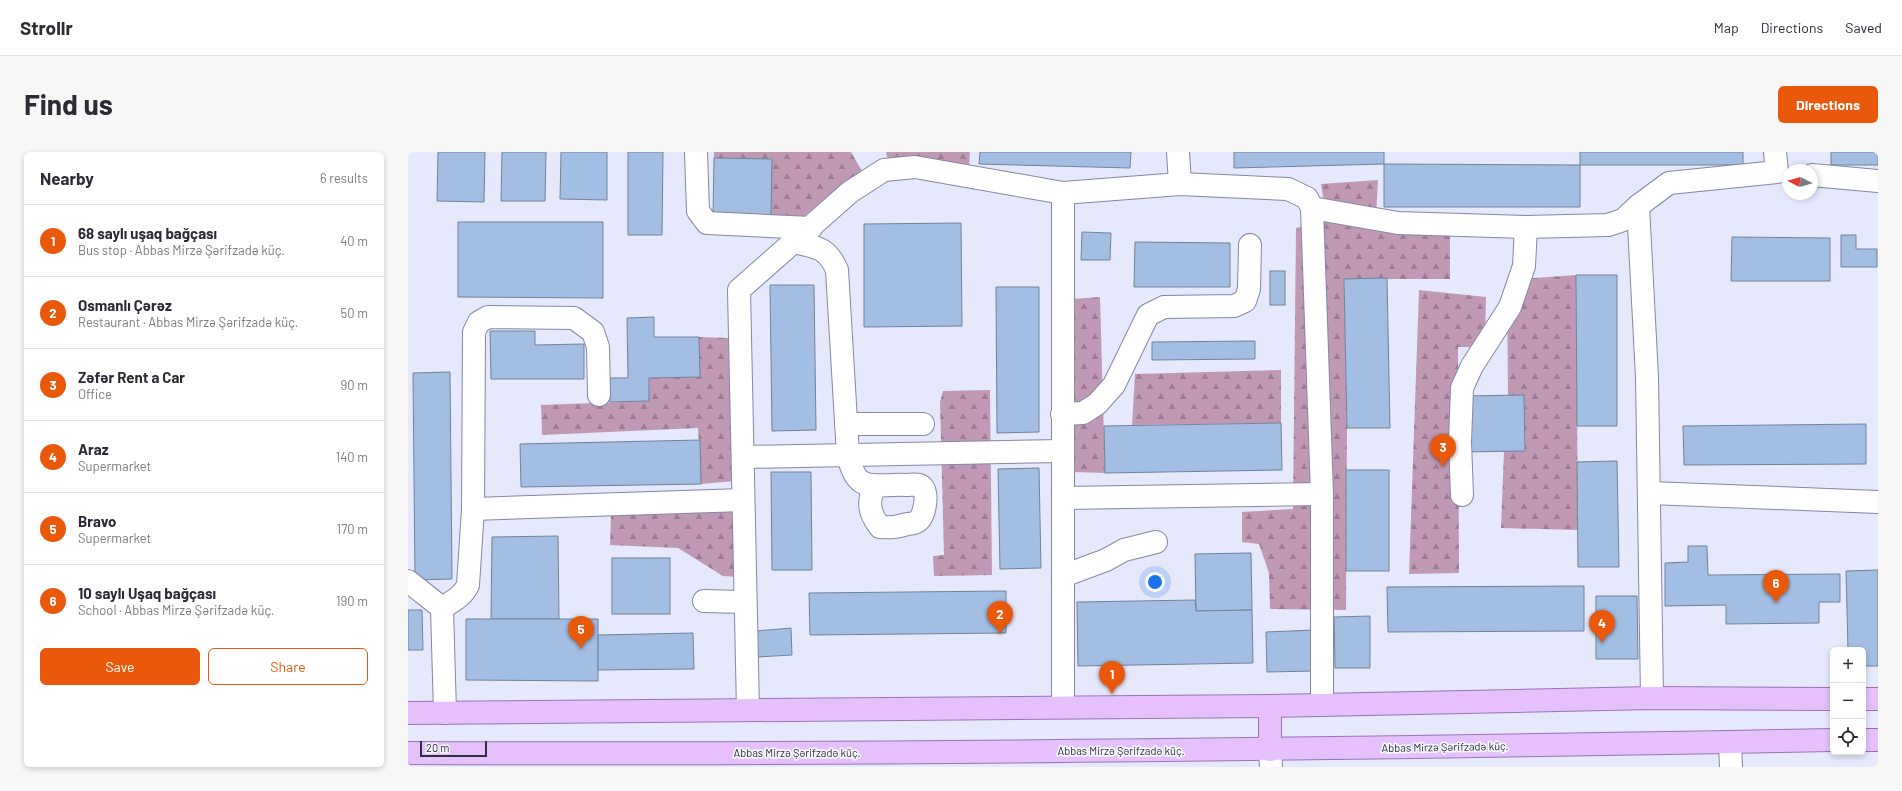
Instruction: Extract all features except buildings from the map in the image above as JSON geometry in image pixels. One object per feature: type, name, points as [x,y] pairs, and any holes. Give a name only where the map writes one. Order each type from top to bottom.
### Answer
[{"type":"main road","points":[[408,713],[1270,706],[1652,698],[1830,699]]},
{"type":"main road","points":[[1866,699],[1878,699]]},
{"type":"main road","points":[[1270,706],[1271,758]]},
{"type":"main road","name":"Abbas Mirzə Şərifzadə küç.","points":[[408,753],[652,760],[1271,758],[1830,740]]},
{"type":"main road","points":[[1866,740],[1878,740]]},
{"type":"street","points":[[696,152],[698,211],[707,223],[810,228]]},
{"type":"street","points":[[1178,152],[1180,184]]},
{"type":"street","points":[[748,710],[740,290],[850,192],[884,170],[912,160],[1063,193],[1180,184],[1288,189],[1307,198],[1312,208],[1322,494],[1322,705]]},
{"type":"street","points":[[1312,208],[1398,223],[1526,227],[1608,225],[1623,220],[1638,206],[1669,183],[1780,166]]},
{"type":"street","points":[[1818,176],[1878,181]]},
{"type":"street","points":[[1063,193],[1063,707]]},
{"type":"street","points":[[1638,206],[1647,377],[1652,698]]},
{"type":"street","points":[[1462,495],[1460,442],[1462,388],[1472,366],[1510,307],[1524,266],[1526,227]]},
{"type":"street","points":[[794,242],[822,249],[832,258],[837,270],[848,455],[852,472],[858,480],[865,484],[875,486]]},
{"type":"street","points":[[1062,414],[1083,413],[1097,404],[1114,385],[1148,315],[1164,307],[1234,306],[1245,301],[1249,289],[1250,245]]},
{"type":"street","points":[[442,608],[459,598],[468,585],[472,509],[474,332],[479,322],[488,317],[574,318],[593,332],[598,347],[599,395]]},
{"type":"street","points":[[846,424],[923,424]]},
{"type":"street","points":[[743,457],[1062,450]]},
{"type":"street","points":[[1650,493],[1878,502]]},
{"type":"street","points":[[1063,498],[1322,494]]},
{"type":"street","points":[[472,509],[744,500]]},
{"type":"street","points":[[1063,576],[1106,560],[1124,550],[1156,542]]},
{"type":"street","points":[[408,581],[442,608],[445,713]]},
{"type":"street","points":[[704,601],[745,602]]},
{"type":"street","points":[[1730,743],[1731,767]]},
{"type":"green space","points":[[714,152],[851,152],[862,171],[799,220],[771,216],[714,158]]},
{"type":"green space","points":[[886,152],[970,152],[969,167],[890,168]]},
{"type":"green space","points":[[1378,180],[1376,217],[1450,217],[1450,279],[1344,279],[1347,428],[1346,610],[1270,609],[1269,573],[1259,544],[1242,542],[1242,512],[1293,509],[1296,228],[1327,221],[1321,184]]},
{"type":"green space","points":[[1576,275],[1578,530],[1501,528],[1504,451],[1525,451],[1524,395],[1508,396],[1507,280]]},
{"type":"green space","points":[[1419,290],[1486,297],[1485,347],[1458,347],[1459,573],[1409,574]]},
{"type":"green space","points":[[1100,297],[1105,473],[1072,472],[1072,299]]},
{"type":"green space","points":[[699,337],[732,338],[735,481],[701,484],[698,428],[542,435],[541,405],[649,401],[649,378],[700,377]]},
{"type":"green space","points":[[1281,370],[1281,423],[1132,425],[1135,374]]},
{"type":"green space","points":[[990,390],[992,575],[934,576],[933,556],[944,555],[940,402],[943,391]]},
{"type":"green space","points":[[738,510],[739,577],[723,576],[678,548],[610,545],[611,514]]},
{"type":"place","name":"Zəfər Rent a Car","points":[[1443,467]]},
{"type":"place","name":"10 saylı Uşaq bağçası","points":[[1776,603]]},
{"type":"place","name":"Osmanlı Çərəz","points":[[1000,634]]},
{"type":"place","name":"Araz","points":[[1602,643]]},
{"type":"place","name":"Bravo","points":[[581,649]]},
{"type":"place","name":"68 saylı uşaq bağçası","points":[[1112,694]]}]
